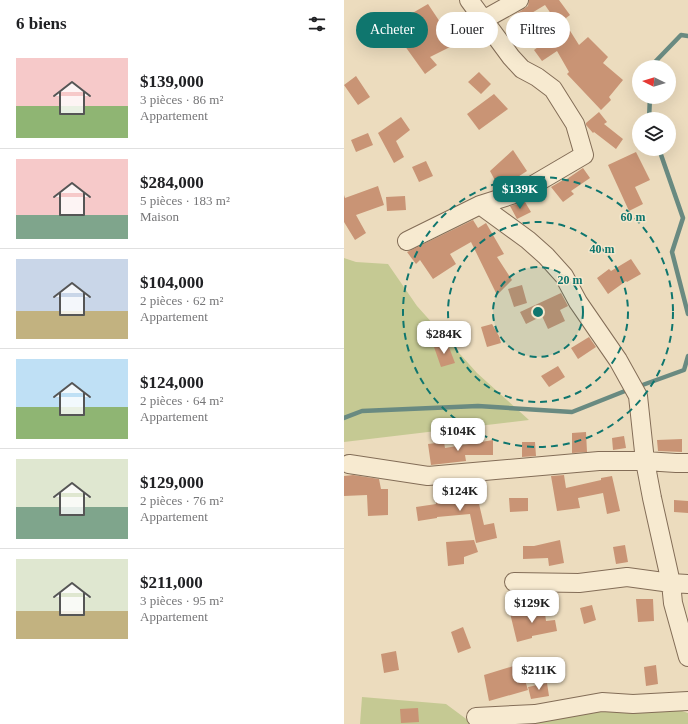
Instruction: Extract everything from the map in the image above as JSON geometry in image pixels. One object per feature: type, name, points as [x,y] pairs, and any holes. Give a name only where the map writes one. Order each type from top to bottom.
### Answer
[{"type":"street","points":[[469,0],[477,12]]},
{"type":"street","points":[[497,12],[519,0]]},
{"type":"street","points":[[406,241],[480,205],[521,192],[584,155],[575,124],[552,89],[537,77],[522,69],[510,57],[498,41]]},
{"type":"street","points":[[480,205],[528,240],[546,256],[564,276],[578,302],[618,360],[638,396],[645,460],[680,584],[673,603],[688,657]]},
{"type":"street","points":[[349,464],[428,476],[599,461],[645,460],[676,464],[688,463]]},
{"type":"street","points":[[514,582],[579,583],[626,577],[680,584]]},
{"type":"street","points":[[476,717],[535,714],[602,702],[633,704],[688,701]]},
{"type":"green space","points":[[344,258],[356,262],[388,264],[417,306],[477,373],[529,420],[344,442]]},
{"type":"green space","points":[[362,697],[446,704],[473,724],[360,724]]},
{"type":"green space","points":[[676,709],[688,713],[688,724],[506,724],[583,712]]},
{"type":"building","points":[[529,0],[559,0],[568,12],[550,12],[545,5],[533,12],[519,12],[528,6]]},
{"type":"building","points":[[428,4],[436,16],[436,48],[448,48],[430,57],[437,65],[425,74],[406,48],[428,48],[428,12],[414,12]]},
{"type":"building","points":[[570,31],[579,45],[588,37],[608,57],[603,63],[623,80],[609,97],[611,100],[601,110],[567,74],[569,72],[557,51],[542,61],[534,50],[537,48],[570,48]]},
{"type":"building","points":[[479,72],[491,84],[481,94],[468,82]]},
{"type":"building","points":[[356,76],[370,97],[358,105],[344,85]]},
{"type":"building","points":[[494,94],[508,109],[479,130],[467,114]]},
{"type":"building","points":[[599,112],[607,122],[604,124],[623,139],[616,149],[594,132],[593,133],[586,125],[586,123]]},
{"type":"building","points":[[401,117],[410,130],[396,141],[404,157],[394,163],[378,133]]},
{"type":"building","points":[[368,133],[373,145],[356,152],[351,140]]},
{"type":"building","points":[[513,150],[527,171],[513,180],[514,183],[499,188],[490,171]]},
{"type":"building","points":[[632,154],[632,156],[638,156],[650,180],[635,187],[643,204],[629,211],[608,165]]},
{"type":"building","points":[[426,161],[433,176],[419,182],[412,167]]},
{"type":"building","points":[[583,168],[590,178],[571,191],[574,194],[563,202],[551,187],[563,180],[564,181]]},
{"type":"building","points":[[378,186],[384,205],[356,215],[366,233],[355,240],[344,222],[344,195],[345,198]]},
{"type":"building","points":[[405,196],[406,210],[387,211],[386,197]]},
{"type":"building","points":[[525,202],[531,212],[517,219],[510,206]]},
{"type":"building","points":[[473,220],[478,228],[486,223],[504,254],[497,257],[512,280],[497,295],[471,242],[450,254],[456,264],[433,279],[420,260],[416,264],[407,252]]},
{"type":"building","points":[[631,259],[641,274],[627,282],[626,281],[608,294],[597,278],[609,269],[611,271]]},
{"type":"building","points":[[522,285],[527,303],[514,307],[508,289]]},
{"type":"building","points":[[561,293],[568,306],[560,310],[565,321],[548,329],[542,316],[526,324],[520,312]]},
{"type":"building","points":[[492,324],[501,343],[487,347],[481,327]]},
{"type":"building","points":[[589,337],[596,347],[578,359],[571,348]]},
{"type":"building","points":[[447,342],[455,363],[441,367],[434,347]]},
{"type":"building","points":[[558,366],[565,377],[549,387],[541,376]]},
{"type":"building","points":[[586,432],[587,452],[572,453],[572,433]]},
{"type":"building","points":[[624,436],[626,448],[613,450],[612,438]]},
{"type":"building","points":[[682,439],[682,452],[658,451],[657,440]]},
{"type":"building","points":[[493,440],[493,455],[465,455],[466,461],[431,465],[428,444],[444,442],[445,448]]},
{"type":"building","points":[[522,442],[535,442],[536,456],[522,457]]},
{"type":"building","points":[[353,475],[379,479],[381,489],[388,489],[388,515],[368,516],[367,495],[344,496],[344,476]]},
{"type":"building","points":[[564,475],[566,488],[612,476],[620,511],[607,514],[603,493],[578,498],[580,508],[557,511],[551,476]]},
{"type":"building","points":[[475,487],[484,525],[494,523],[497,538],[476,543],[470,514],[437,517],[418,521],[416,507],[436,504],[436,496]]},
{"type":"building","points":[[509,498],[528,498],[528,511],[510,512]]},
{"type":"building","points":[[674,500],[688,501],[688,513],[674,512]]},
{"type":"building","points":[[474,540],[478,552],[464,557],[464,564],[448,566],[446,542]]},
{"type":"building","points":[[560,540],[564,563],[549,566],[548,558],[523,559],[523,546],[534,546]]},
{"type":"building","points":[[625,545],[628,562],[616,564],[613,547]]},
{"type":"building","points":[[636,599],[653,599],[654,621],[638,622]]},
{"type":"building","points":[[592,605],[596,620],[584,624],[580,608]]},
{"type":"building","points":[[544,606],[546,621],[555,620],[557,631],[532,636],[532,638],[517,642],[510,613]]},
{"type":"building","points":[[463,627],[471,648],[458,653],[451,632]]},
{"type":"building","points":[[396,651],[399,670],[384,673],[381,654]]},
{"type":"building","points":[[520,664],[528,690],[489,701],[484,675]]},
{"type":"building","points":[[656,665],[658,684],[646,686],[644,667]]},
{"type":"building","points":[[547,683],[549,696],[531,699],[528,687]]},
{"type":"building","points":[[418,708],[419,722],[401,723],[400,709]]},
{"type":"waterway","points":[[657,60],[681,35],[688,36]]},
{"type":"waterway","points":[[649,112],[650,104]]},
{"type":"waterway","points":[[661,156],[683,218],[672,252],[688,314]]},
{"type":"waterway","points":[[637,387],[684,370],[688,356]]},
{"type":"waterway","points":[[344,418],[362,411],[478,406],[572,412],[630,389]]}]
